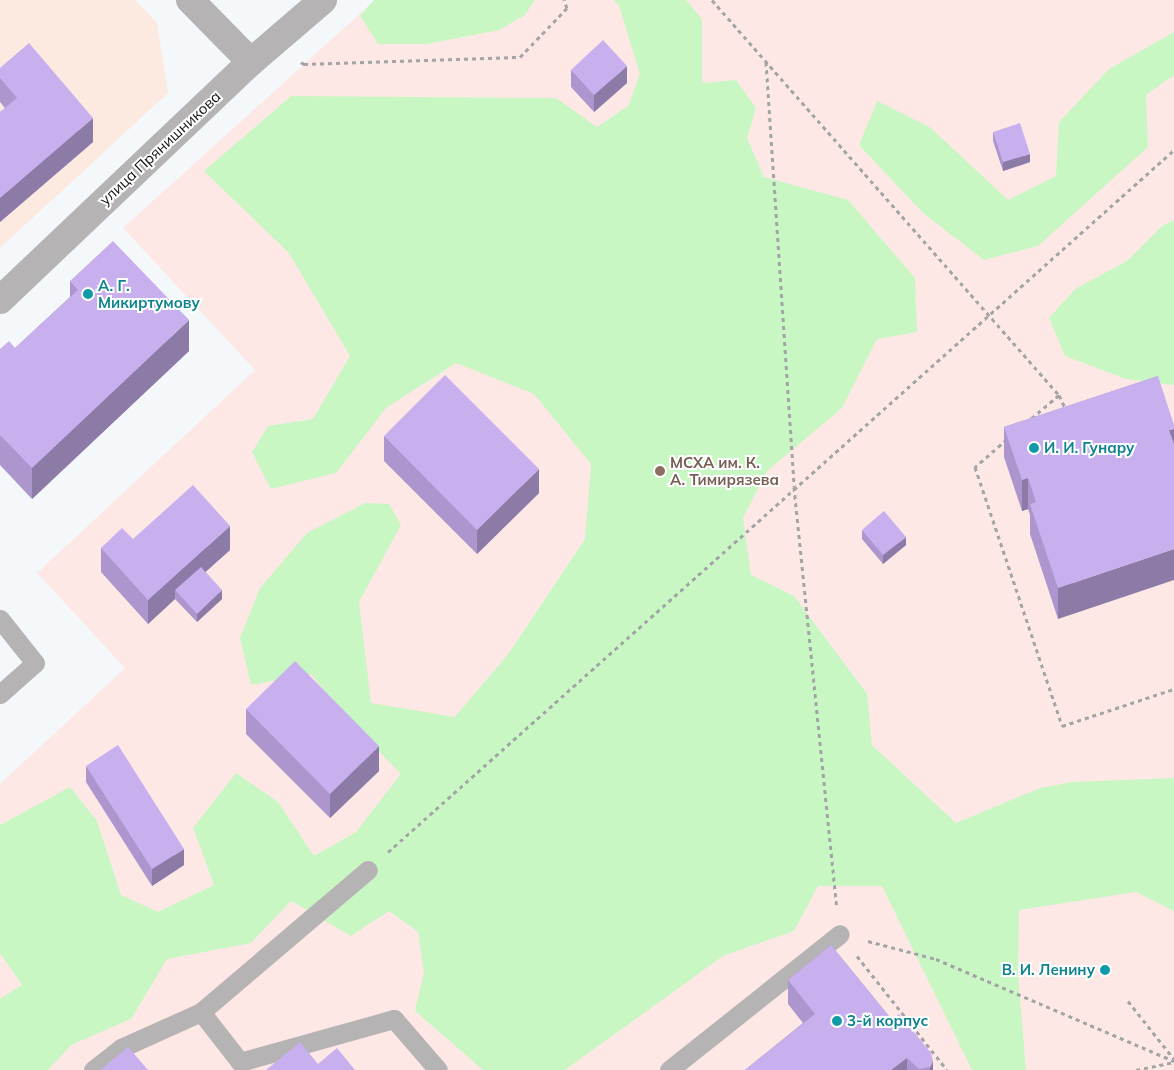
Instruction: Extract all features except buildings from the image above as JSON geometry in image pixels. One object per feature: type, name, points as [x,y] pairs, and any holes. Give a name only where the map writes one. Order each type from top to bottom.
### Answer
[{"type":"street","points":[[190,0],[251,62]]},
{"type":"street","name":"улица Прянишникова","points":[[0,300],[251,62],[323,0]]},
{"type":"lane","points":[[0,618],[35,663],[0,694]]},
{"type":"lane","points":[[94,1070],[121,1048],[201,1012],[368,870]]},
{"type":"lane","points":[[669,1070],[840,934]]},
{"type":"lane","points":[[201,1012],[240,1062],[394,1019],[438,1070]]},
{"type":"path","points":[[299,59],[304,64],[520,57],[567,8],[564,0]]},
{"type":"path","points":[[712,0],[1059,395],[1070,417]]},
{"type":"path","points":[[766,62],[794,487],[840,934],[947,1070]]},
{"type":"path","points":[[368,870],[988,313],[1174,150]]},
{"type":"path","points":[[1024,425],[1059,395]]},
{"type":"path","points":[[1010,437],[975,467],[1062,726],[1174,689]]},
{"type":"path","points":[[840,934],[936,959],[1174,1060]]},
{"type":"path","points":[[1128,1001],[1174,1060]]},
{"type":"path","points":[[1136,1070],[1174,1060]]},
{"type":"shaded area","points":[[0,0],[135,0],[157,23],[168,93],[0,248]]},
{"type":"shaded area","name":"МСХА им. К. А. Тимирязева","points":[[375,0],[1174,0],[1174,1070],[0,1070],[0,784],[125,668],[37,573],[255,370],[123,228]]},
{"type":"green space","points":[[374,0],[535,0],[525,15],[499,30],[427,44],[378,44],[360,16]]},
{"type":"green space","points":[[614,0],[686,0],[702,19],[702,83],[736,80],[756,108],[747,138],[764,177],[848,200],[915,278],[917,332],[877,339],[842,408],[767,471],[743,518],[751,575],[794,596],[867,694],[872,745],[956,823],[1040,788],[1072,782],[1174,778],[1174,911],[1136,892],[1019,910],[1018,974],[1026,1070],[972,1070],[882,886],[818,886],[794,931],[723,956],[565,1070],[483,1070],[415,1011],[424,972],[418,932],[389,911],[351,936],[291,901],[251,943],[167,959],[131,1019],[71,1045],[48,1070],[0,1070],[0,999],[22,985],[0,953],[0,825],[70,787],[97,821],[121,895],[158,912],[214,885],[193,828],[236,773],[278,802],[314,856],[356,832],[401,774],[341,712],[311,674],[251,685],[240,638],[260,588],[307,533],[365,503],[389,504],[401,525],[359,602],[371,703],[455,717],[509,653],[585,539],[591,464],[534,394],[456,363],[386,408],[336,473],[271,489],[252,452],[268,426],[313,419],[350,356],[289,253],[204,171],[291,96],[556,98],[597,127],[628,106],[640,74],[619,6]]},
{"type":"green space","points":[[1174,32],[1174,75],[1146,95],[1148,147],[1038,246],[984,260],[923,213],[859,145],[877,101],[931,128],[1008,200],[1056,176],[1059,122],[1109,69]]},
{"type":"green space","points":[[1174,220],[1174,385],[1126,379],[1065,356],[1049,318],[1075,289],[1127,261],[1162,226]]},
{"type":"place","name":"А. Г. Микиртумову","points":[[88,294]]},
{"type":"place","name":"И. И. Гунару","points":[[1034,448]]},
{"type":"place","name":"МСХА им. К. А. Тимирязева","points":[[660,471]]},
{"type":"place","name":"В. И. Ленину","points":[[1105,970]]},
{"type":"place","name":"3-й корпус","points":[[837,1021]]}]
